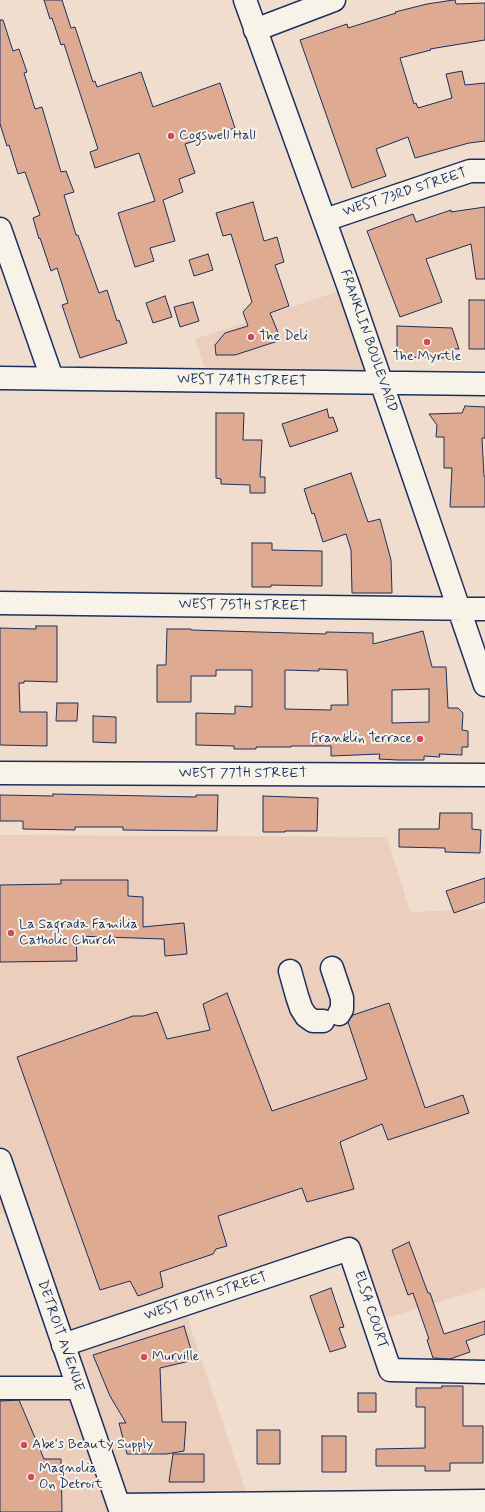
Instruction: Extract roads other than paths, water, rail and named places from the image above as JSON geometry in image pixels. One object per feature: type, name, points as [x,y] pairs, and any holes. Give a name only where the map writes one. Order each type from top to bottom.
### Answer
[{"type":"street","name":"FRANKLIN BOULEVARD","points":[[245,0],[325,220],[485,685]]},
{"type":"street","points":[[255,30],[334,0]]},
{"type":"street","name":"WEST 73RD STREET","points":[[325,220],[470,171],[485,171]]},
{"type":"street","points":[[0,229],[52,378]]},
{"type":"street","name":"WEST 74TH STREET","points":[[0,378],[485,384]]},
{"type":"street","name":"WEST 75TH STREET","points":[[0,603],[485,609]]},
{"type":"street","name":"WEST 77TH STREET","points":[[0,773],[485,775]]},
{"type":"street","points":[[290,971],[301,1008],[306,1016],[313,1021],[331,1018],[342,1009],[342,998],[332,968]]},
{"type":"street","name":"DETROIT AVENUE","points":[[0,1160],[6,1198],[63,1345],[120,1509]]},
{"type":"street","name":"WEST 80TH STREET","points":[[63,1345],[349,1249]]},
{"type":"street","name":"ELSA COURT","points":[[349,1249],[390,1370],[485,1372]]},
{"type":"street","points":[[0,1388],[78,1388]]},
{"type":"street","points":[[120,1509],[485,1501]]},
{"type":"place","name":"Cogswell Hall","points":[[171,136]]},
{"type":"place","name":"The Deli","points":[[251,337]]},
{"type":"place","name":"The Myrtle","points":[[427,342]]},
{"type":"place","name":"Franklin Terrace","points":[[420,739]]},
{"type":"place","name":"La Sagrada Familia Catholic Church","points":[[11,933]]},
{"type":"place","name":"Murville","points":[[144,1357]]},
{"type":"place","name":"Abe's Beauty Supply","points":[[24,1445]]},
{"type":"place","name":"Magnolia On Detroit","points":[[31,1477]]}]
